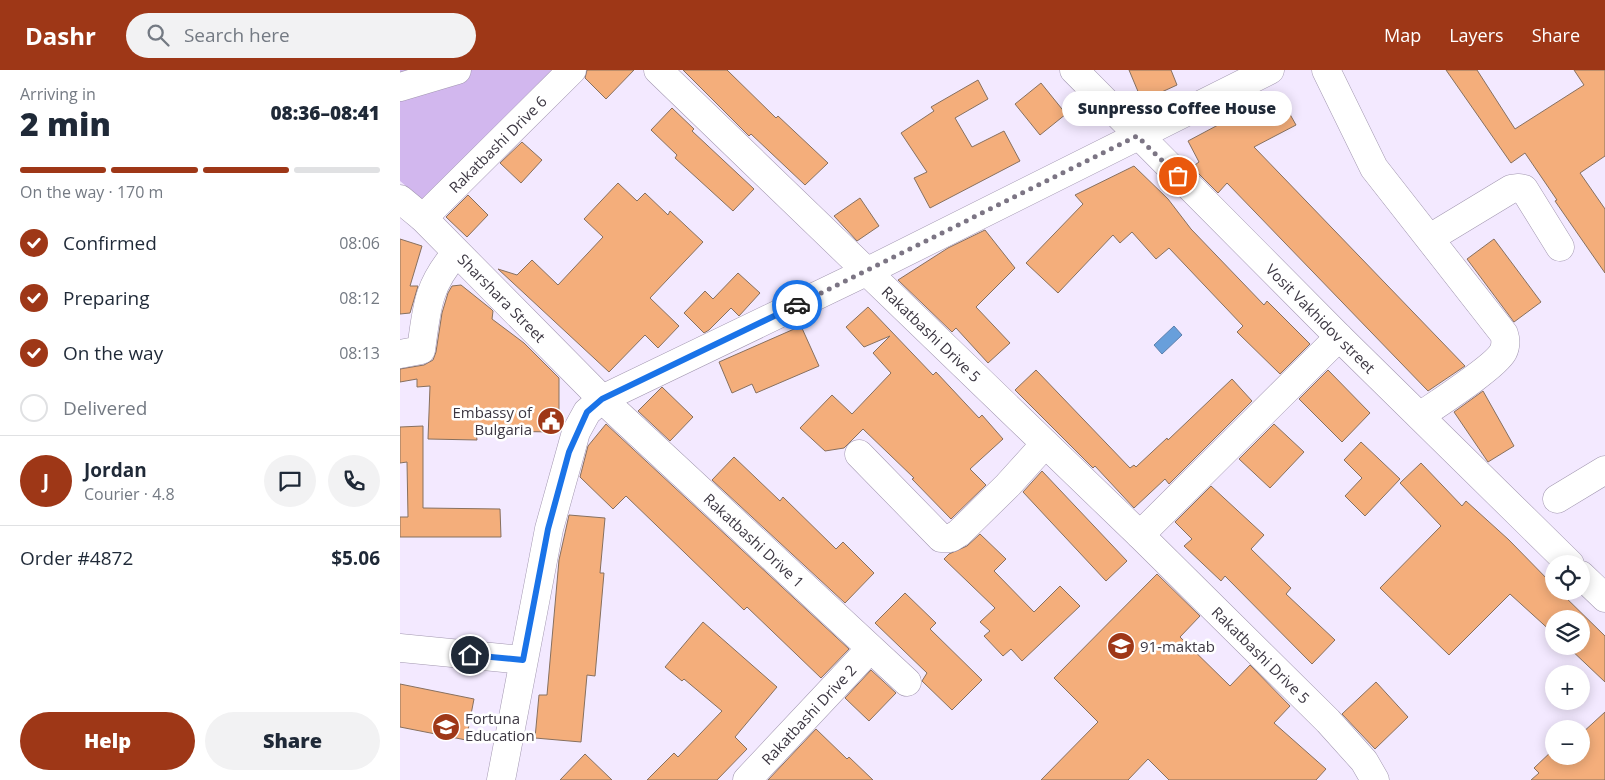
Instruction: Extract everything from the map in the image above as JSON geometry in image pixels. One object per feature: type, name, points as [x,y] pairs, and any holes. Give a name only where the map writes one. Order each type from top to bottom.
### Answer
[{"type":"street","points":[[400,87],[456,70]]},
{"type":"street","name":"Rakatbashi Drive 6","points":[[423,218],[572,70]]},
{"type":"street","name":"Rakatbashi Drive 5","points":[[658,70],[1140,536],[1328,721],[1364,761],[1375,780]]},
{"type":"street","name":"Vosit Vakhidov street","points":[[1074,70],[1137,136],[1561,555]]},
{"type":"street","points":[[506,777],[523,660],[548,529],[569,452],[587,412],[602,399],[866,272],[1270,70]]},
{"type":"street","points":[[1326,70],[1374,168],[1504,334],[1506,340],[1502,353],[1490,365],[1420,416]]},
{"type":"street","points":[[1430,238],[1511,189],[1519,188],[1524,189],[1560,247]]},
{"type":"street","name":"Sharshara Street","points":[[400,199],[423,218],[602,399]]},
{"type":"street","points":[[400,354],[421,350],[431,290],[440,272],[456,253]]},
{"type":"street","points":[[1140,536],[1339,336]]},
{"type":"street","name":"Rakatbashi Drive 1","points":[[602,399],[907,682]]},
{"type":"street","points":[[859,454],[941,538],[950,538],[959,533],[1008,486],[1045,444]]},
{"type":"street","points":[[1557,499],[1605,470]]},
{"type":"street","points":[[1590,584],[1605,598]]},
{"type":"street","points":[[400,648],[523,660]]},
{"type":"street","name":"Rakatbashi Drive 2","points":[[747,780],[870,649]]},
{"type":"shaded area","points":[[400,70],[553,70],[425,202],[400,181]]},
{"type":"water","points":[[1174,326],[1182,335],[1162,354],[1154,345]]},
{"type":"building","points":[[587,70],[634,70],[606,99],[585,78]]},
{"type":"building","points":[[683,70],[727,70],[776,118],[778,116],[828,163],[805,185],[751,134],[749,136]]},
{"type":"building","points":[[1129,70],[1171,70],[1177,85],[1142,101]]},
{"type":"building","points":[[1446,70],[1477,70],[1515,129],[1584,85],[1574,70],[1605,70],[1605,156],[1580,173],[1605,209],[1605,273],[1555,201],[1557,200],[1525,153],[1511,163]]},
{"type":"building","points":[[978,80],[988,99],[955,118],[972,147],[1004,131],[1020,161],[930,208],[914,178],[927,172],[901,133],[934,111],[931,107]]},
{"type":"building","points":[[1041,83],[1066,114],[1040,135],[1015,104]]},
{"type":"building","points":[[1278,93],[1296,125],[1254,147],[1465,366],[1428,391],[1227,183],[1218,193],[1192,167],[1199,162],[1188,141]]},
{"type":"building","points":[[672,108],[694,129],[692,131],[754,189],[733,211],[675,158],[677,155],[651,130]]},
{"type":"building","points":[[522,142],[542,160],[521,183],[500,163]]},
{"type":"building","points":[[1134,166],[1168,199],[1191,229],[1264,305],[1267,301],[1310,344],[1280,374],[1237,332],[1243,326],[1169,248],[1156,259],[1132,232],[1120,243],[1113,235],[1058,293],[1026,263],[1083,204],[1075,195]]},
{"type":"building","points":[[618,183],[637,201],[645,193],[668,215],[670,211],[703,242],[650,298],[679,326],[658,348],[645,335],[609,372],[498,269],[517,275],[532,260],[558,285],[603,237],[584,219]]},
{"type":"building","points":[[468,195],[488,215],[467,237],[446,217]]},
{"type":"building","points":[[860,198],[879,226],[857,241],[834,216]]},
{"type":"building","points":[[985,230],[1015,268],[976,307],[1010,343],[988,363],[956,328],[952,332],[898,280],[948,248]]},
{"type":"building","points":[[400,239],[422,246],[410,286],[418,286],[410,313],[400,314]]},
{"type":"building","points":[[1494,239],[1541,302],[1514,322],[1467,259]]},
{"type":"building","points":[[738,273],[760,293],[739,316],[731,308],[704,333],[684,313],[705,291],[713,299]]},
{"type":"building","points":[[461,285],[493,311],[492,319],[524,343],[559,378],[559,432],[476,431],[477,440],[428,439],[430,386],[417,387],[417,379],[400,382],[400,369],[424,365],[433,360],[448,293],[452,286]]},
{"type":"building","points":[[868,307],[933,375],[936,372],[979,418],[982,415],[1003,439],[970,469],[986,485],[951,519],[912,479],[914,478],[863,429],[844,448],[825,451],[800,428],[832,395],[852,414],[891,373],[873,353],[890,336],[864,347],[846,327]]},
{"type":"building","points":[[801,326],[819,366],[756,393],[752,384],[732,393],[719,362]]},
{"type":"building","points":[[1036,370],[1130,468],[1134,465],[1136,467],[1167,438],[1168,440],[1232,379],[1252,401],[1169,484],[1165,479],[1134,508],[1095,466],[1093,468],[1015,390]]},
{"type":"building","points":[[1328,370],[1370,413],[1342,442],[1299,399]]},
{"type":"building","points":[[662,387],[693,417],[670,441],[638,411]]},
{"type":"building","points":[[1483,391],[1514,446],[1488,462],[1454,412]]},
{"type":"building","points":[[606,424],[849,649],[821,678],[747,607],[744,610],[626,496],[613,509],[580,477],[588,446]]},
{"type":"building","points":[[1274,424],[1304,452],[1270,488],[1239,459]]},
{"type":"building","points":[[423,426],[423,508],[500,509],[501,537],[400,537],[400,517],[408,517],[407,462],[400,463],[400,427]]},
{"type":"building","points":[[1361,442],[1400,479],[1365,516],[1345,496],[1362,478],[1344,460]]},
{"type":"building","points":[[734,457],[780,501],[783,497],[836,549],[843,542],[874,573],[845,603],[712,480]]},
{"type":"building","points":[[1421,463],[1462,506],[1466,501],[1509,540],[1545,577],[1545,600],[1568,600],[1578,610],[1545,610],[1545,626],[1510,594],[1449,655],[1380,588],[1441,526],[1400,483]]},
{"type":"building","points":[[1042,471],[1127,561],[1106,581],[1023,492]]},
{"type":"building","points":[[1211,486],[1264,535],[1251,549],[1291,588],[1286,594],[1335,640],[1312,664],[1225,576],[1221,581],[1184,546],[1192,539],[1175,522]]},
{"type":"building","points":[[569,515],[605,518],[600,573],[604,573],[595,676],[587,675],[581,742],[535,738],[539,695],[547,695],[559,560]]},
{"type":"building","points":[[980,534],[1006,559],[994,571],[1034,612],[1060,586],[1080,606],[1022,661],[1011,649],[1003,656],[984,636],[990,631],[980,622],[995,608],[944,559],[949,554],[967,546]]},
{"type":"building","name":"91-maktab","points":[[1157,574],[1200,616],[1180,637],[1230,686],[1250,665],[1290,706],[1274,723],[1326,769],[1316,780],[1169,780],[1148,759],[1128,780],[1041,780],[1098,722],[1054,678]]},
{"type":"building","points":[[905,593],[936,623],[930,629],[982,680],[952,710],[922,681],[927,673],[875,623]]},
{"type":"building","points":[[1590,621],[1605,636],[1605,682],[1590,668],[1590,665],[1587,665],[1576,655],[1590,655]]},
{"type":"building","points":[[703,622],[777,687],[735,737],[747,749],[717,780],[647,780],[674,753],[678,757],[722,711],[684,679],[682,681],[665,667]]},
{"type":"building","points":[[871,670],[896,693],[869,721],[845,698]]},
{"type":"building","points":[[1376,682],[1408,717],[1375,749],[1342,714]]},
{"type":"building","points":[[400,684],[474,699],[466,740],[400,727]]},
{"type":"building","points":[[1605,712],[1605,780],[1531,780],[1539,773],[1534,768],[1545,758],[1545,765],[1590,765],[1590,726]]},
{"type":"building","points":[[816,729],[847,759],[849,757],[873,780],[768,780]]},
{"type":"building","points":[[585,754],[612,780],[560,780]]},
{"type":"way so far","points":[[797,305],[1137,136],[1178,176]]},
{"type":"place","name":"Sunpresso Coffee House","points":[[1178,176]]},
{"type":"place","name":"Embassy of Bulgaria","points":[[551,421]]},
{"type":"place","name":"91-maktab","points":[[1121,646]]},
{"type":"place","name":"Fortuna Education","points":[[446,727]]},
{"type":"route","points":[[470,655],[523,660],[548,529],[569,452],[576,432],[587,412],[602,399],[797,305]]}]
